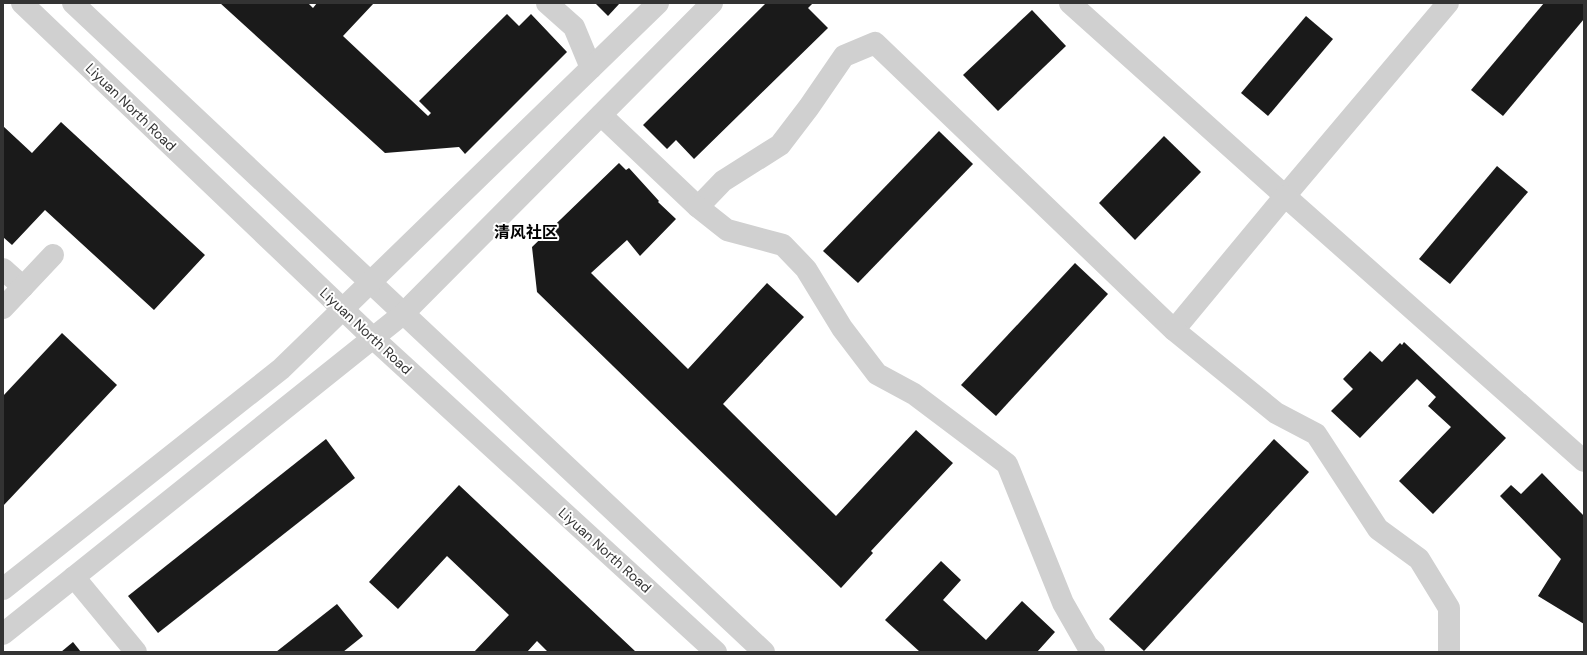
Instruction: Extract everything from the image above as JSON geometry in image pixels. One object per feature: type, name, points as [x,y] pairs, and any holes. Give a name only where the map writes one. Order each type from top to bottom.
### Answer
[{"type":"street","name":"Liyuan North Road","points":[[22,3],[374,339],[716,652]]},
{"type":"street","points":[[73,3],[764,652]]},
{"type":"street","points":[[547,3],[574,27],[591,68]]},
{"type":"street","points":[[3,589],[281,369],[658,3]]},
{"type":"street","points":[[3,634],[374,339],[403,314],[712,3]]},
{"type":"street","points":[[1070,3],[1584,462]]},
{"type":"street","points":[[1174,330],[1448,3]]},
{"type":"street","points":[[698,207],[723,181],[780,146],[844,56],[875,43],[1174,330],[1276,413],[1316,434],[1378,529],[1419,559],[1448,608],[1449,652]]},
{"type":"street","points":[[600,116],[698,207],[728,230],[783,245],[806,269],[842,328],[877,374],[914,394],[1007,464],[1063,603],[1087,645],[1094,652]]},
{"type":"street","points":[[3,308],[53,255]]},
{"type":"street","points":[[3,269],[23,287]]},
{"type":"street","points":[[74,577],[136,652]]},
{"type":"building","points":[[220,3],[308,3],[313,8],[317,3],[374,3],[343,36],[428,116],[431,113],[419,101],[507,14],[519,26],[531,14],[567,52],[465,154],[459,147],[385,153]]},
{"type":"building","points":[[595,3],[620,3],[608,16]]},
{"type":"building","points":[[766,3],[813,3],[808,8],[828,28],[694,159],[676,140],[667,149],[643,125]]},
{"type":"building","points":[[1544,3],[1584,3],[1584,19],[1503,116],[1471,90]]},
{"type":"building","points":[[1032,10],[1066,46],[998,111],[963,75]]},
{"type":"building","points":[[1306,16],[1333,39],[1268,116],[1241,93]]},
{"type":"building","points":[[61,122],[205,255],[154,310],[45,210],[12,245],[3,237],[3,126],[32,153]]},
{"type":"building","points":[[939,131],[973,164],[858,283],[823,251]]},
{"type":"building","points":[[1164,136],[1201,172],[1135,240],[1099,203]]},
{"type":"building","points":[[619,163],[626,170],[629,168],[659,201],[658,202],[676,219],[640,256],[627,240],[591,273],[688,369],[767,283],[804,317],[723,404],[836,516],[916,430],[953,463],[871,551],[873,553],[841,588],[537,292],[532,247]]},
{"type":"building","points":[[1497,166],[1528,192],[1450,284],[1419,259]]},
{"type":"building","points":[[1075,263],[1108,294],[996,416],[961,385]]},
{"type":"building","points":[[62,333],[117,385],[3,506],[3,396]]},
{"type":"building","points":[[1404,342],[1506,438],[1433,514],[1399,481],[1451,427],[1428,406],[1436,397],[1417,379],[1360,438],[1331,411],[1353,389],[1343,379],[1370,351],[1382,362],[1400,343],[1402,345]]},
{"type":"building","points":[[326,439],[355,478],[158,633],[128,596]]},
{"type":"building","points":[[1274,439],[1309,472],[1144,651],[1109,619]]},
{"type":"building","points":[[1542,473],[1584,516],[1584,624],[1538,596],[1561,559],[1500,496],[1511,485],[1521,494]]},
{"type":"building","points":[[459,485],[636,652],[548,652],[537,641],[527,652],[474,652],[509,615],[447,556],[398,609],[369,582]]},
{"type":"building","points":[[941,561],[961,580],[943,600],[986,640],[1022,601],[1055,632],[1037,652],[920,652],[885,620]]},
{"type":"building","points":[[337,604],[363,636],[343,652],[276,652]]},
{"type":"building","points":[[73,642],[81,652],[61,652]]},
{"type":"district","name":"清风社区","points":[[526,232]]}]
